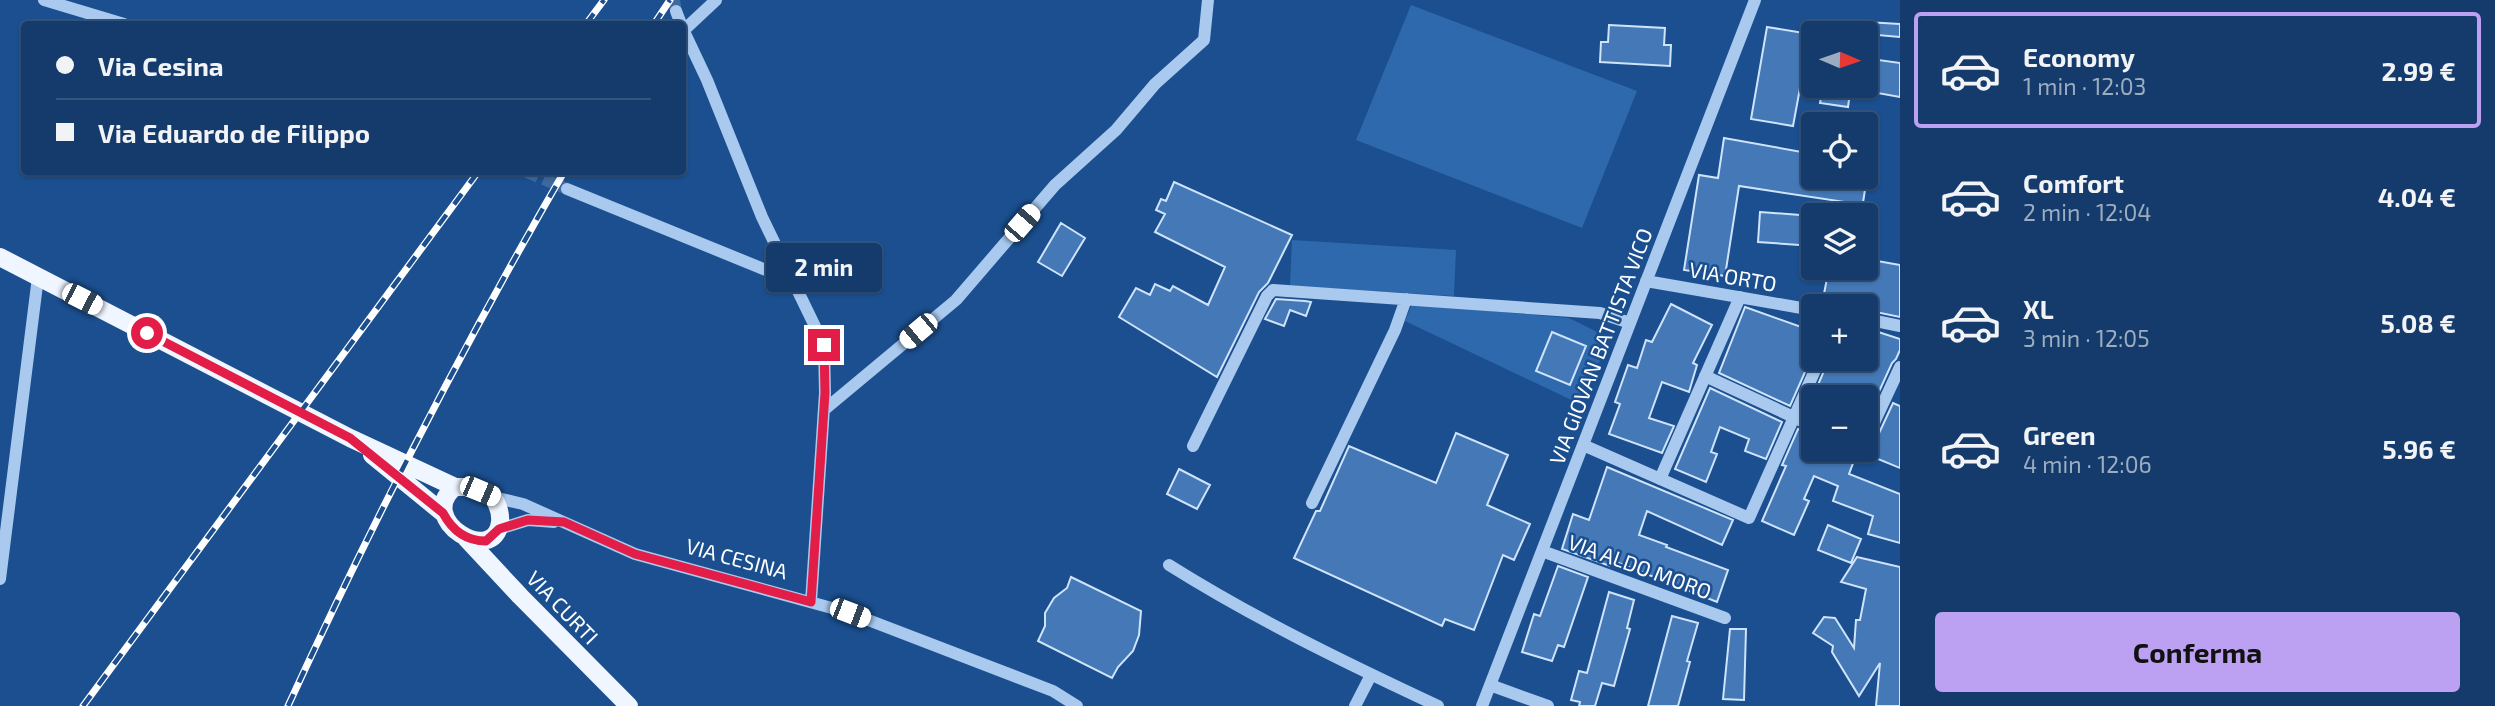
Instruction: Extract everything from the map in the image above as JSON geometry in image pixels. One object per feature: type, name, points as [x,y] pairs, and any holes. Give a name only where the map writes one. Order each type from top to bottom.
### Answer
[{"type":"main road","points":[[0,257],[350,438],[455,487],[466,487],[493,497],[501,515],[496,533],[506,580]]},
{"type":"main road","points":[[350,438],[443,513],[448,522],[467,538]]},
{"type":"main road","points":[[443,513],[443,502],[455,487]]},
{"type":"main road","name":"VIA CESINA","points":[[467,538],[486,541],[496,533]]},
{"type":"main road","name":"VIA CURTI","points":[[467,538],[629,706]]},
{"type":"street","points":[[44,0],[114,21]]},
{"type":"street","points":[[686,24],[716,0]]},
{"type":"street","points":[[824,410],[956,300],[1055,185],[1116,130],[1155,84],[1204,40],[1208,0]]},
{"type":"street","name":"VIA GIOVAN BATTISTA VICO","points":[[1482,706],[1755,0]]},
{"type":"street","points":[[676,11],[680,21]]},
{"type":"street","points":[[686,35],[707,80],[762,217],[824,345],[824,410],[811,602]]},
{"type":"street","points":[[567,189],[793,281]]},
{"type":"street","points":[[0,579],[38,277]]},
{"type":"street","name":"VIA ORTO","points":[[1646,281],[1801,308]]},
{"type":"street","points":[[1193,446],[1267,296],[1273,290],[1601,313],[1630,323]]},
{"type":"street","points":[[1660,478],[1740,297]]},
{"type":"street","points":[[1312,503],[1395,330],[1406,299]]},
{"type":"street","points":[[1878,321],[1900,326]]},
{"type":"street","points":[[1878,414],[1900,367]]},
{"type":"street","points":[[1583,445],[1749,518],[1815,371]]},
{"type":"street","points":[[1705,376],[1801,420]]},
{"type":"street","points":[[493,497],[523,504],[564,522]]},
{"type":"street","name":"VIA CESINA","points":[[496,533],[528,520],[564,522],[635,554],[850,613],[1053,691],[1077,706]]},
{"type":"street","name":"VIA ALDO MORO","points":[[1542,551],[1725,618]]},
{"type":"street","points":[[1169,565],[1229,603],[1438,706]]},
{"type":"street","points":[[1355,706],[1371,675]]},
{"type":"street","points":[[1490,685],[1548,706]]},
{"type":"shaded area","points":[[1411,5],[1637,91],[1582,228],[1356,140]]},
{"type":"shaded area","points":[[1292,240],[1456,250],[1454,296],[1290,286]]},
{"type":"shaded area","points":[[1412,304],[1569,318],[1609,338],[1582,405],[1405,321]]},
{"type":"building","points":[[1878,23],[1900,24],[1900,37],[1878,35]]},
{"type":"building","points":[[1609,25],[1665,28],[1664,45],[1671,45],[1670,66],[1600,62],[1601,42],[1608,42]]},
{"type":"building","points":[[1767,27],[1801,33],[1801,83],[1793,126],[1751,119]]},
{"type":"building","points":[[1878,60],[1900,63],[1900,97],[1878,93]]},
{"type":"building","points":[[1821,98],[1849,98],[1848,107],[1820,103]]},
{"type":"building","points":[[1724,138],[1801,152],[1801,189],[1865,189],[1863,203],[1845,203],[1739,186],[1725,276],[1684,270],[1699,175],[1718,178]]},
{"type":"building","points":[[1174,182],[1292,235],[1268,283],[1259,292],[1217,377],[1119,317],[1136,288],[1150,295],[1155,284],[1170,291],[1173,286],[1208,305],[1225,267],[1155,232],[1165,214],[1156,210],[1161,199],[1166,201]]},
{"type":"building","points":[[1760,212],[1801,215],[1801,245],[1758,242]]},
{"type":"building","points":[[1061,223],[1085,238],[1062,276],[1038,262]]},
{"type":"building","points":[[1878,261],[1900,265],[1900,317],[1878,312],[1878,294],[1824,294],[1827,280],[1878,280]]},
{"type":"building","points":[[1276,299],[1311,302],[1306,316],[1290,310],[1284,326],[1265,319]]},
{"type":"building","points":[[1671,304],[1712,325],[1693,363],[1697,365],[1689,392],[1662,382],[1649,418],[1674,426],[1662,453],[1609,434],[1620,404],[1615,402],[1628,365],[1637,368],[1646,340],[1652,342]]},
{"type":"building","points":[[1745,307],[1801,327],[1801,371],[1805,371],[1790,406],[1719,373]]},
{"type":"building","points":[[1552,332],[1586,346],[1570,385],[1536,371]]},
{"type":"building","points":[[1878,332],[1900,339],[1900,350],[1878,394],[1878,385],[1818,385],[1824,371],[1878,371]]},
{"type":"building","points":[[1710,388],[1782,422],[1766,459],[1745,451],[1749,439],[1720,427],[1711,452],[1717,454],[1706,482],[1675,469]]},
{"type":"building","points":[[1893,403],[1900,406],[1900,468],[1878,459],[1878,435]]},
{"type":"building","points":[[1798,429],[1801,430],[1801,462],[1854,462],[1849,474],[1900,494],[1900,543],[1868,534],[1873,516],[1833,501],[1838,486],[1814,476],[1804,499],[1809,501],[1794,535],[1762,521],[1786,466],[1782,465]]},
{"type":"building","points":[[1456,433],[1508,455],[1487,505],[1530,524],[1514,560],[1503,555],[1474,630],[1445,619],[1442,626],[1294,558],[1316,511],[1320,511],[1349,446],[1436,483]]},
{"type":"building","points":[[1607,467],[1733,520],[1722,545],[1647,511],[1639,535],[1728,570],[1717,602],[1611,560],[1610,566],[1562,549],[1573,514],[1589,520]]},
{"type":"building","points":[[1179,469],[1210,485],[1197,509],[1167,494]]},
{"type":"building","points":[[1828,525],[1861,539],[1851,563],[1818,550]]},
{"type":"building","points":[[1857,557],[1900,567],[1900,706],[1876,706],[1880,663],[1859,696],[1832,652],[1833,646],[1813,633],[1824,617],[1835,618],[1854,648],[1856,620],[1860,620],[1866,589],[1841,582]]},
{"type":"building","points":[[1558,566],[1588,577],[1564,647],[1558,645],[1552,661],[1522,652],[1534,614],[1540,616]]},
{"type":"building","points":[[1071,577],[1141,611],[1139,635],[1133,651],[1112,678],[1038,641],[1045,626],[1045,613],[1054,598],[1067,588]]},
{"type":"building","points":[[1609,592],[1634,600],[1627,628],[1630,629],[1614,686],[1602,683],[1595,706],[1579,706],[1580,702],[1571,700],[1579,671],[1587,673]]},
{"type":"building","points":[[1672,616],[1698,623],[1687,661],[1690,662],[1678,706],[1648,706]]},
{"type":"building","points":[[1730,629],[1746,629],[1744,700],[1723,699]]},
{"type":"tunnel","points":[[674,0],[676,11]]},
{"type":"tunnel","points":[[534,175],[567,189]]},
{"type":"railway","points":[[588,21],[604,0]]},
{"type":"railway","points":[[656,21],[670,0]]},
{"type":"railway","points":[[83,706],[476,175]]},
{"type":"railway","points":[[288,706],[352,570],[420,436],[490,303],[562,175]]},
{"type":"route","points":[[147,333],[350,438],[443,513],[448,522],[467,538],[486,541],[499,529],[528,520],[564,522],[635,554],[811,602],[825,393],[824,345]]}]
